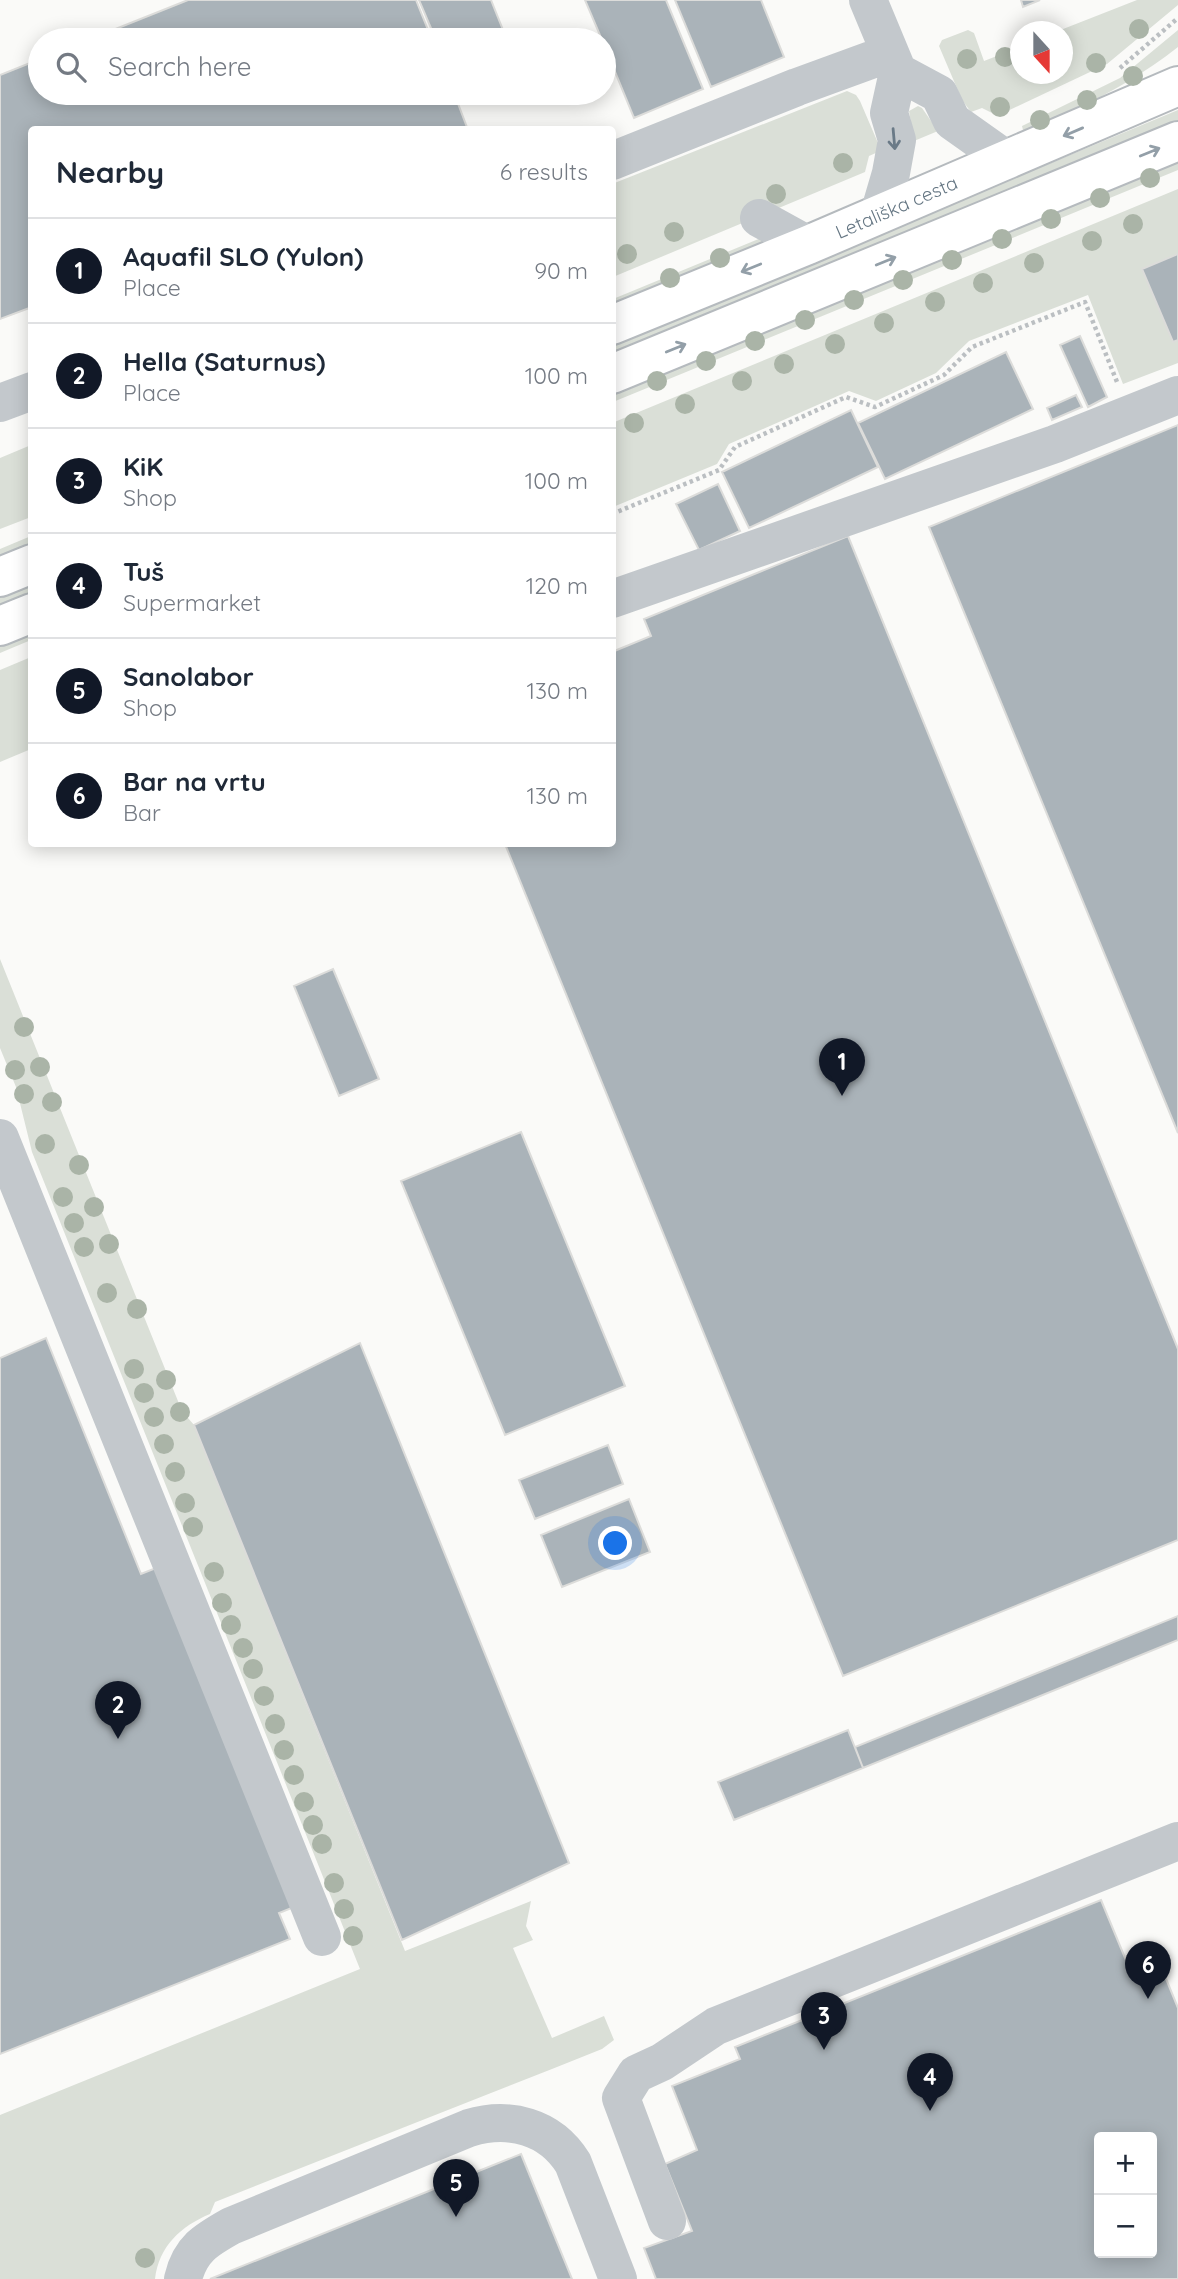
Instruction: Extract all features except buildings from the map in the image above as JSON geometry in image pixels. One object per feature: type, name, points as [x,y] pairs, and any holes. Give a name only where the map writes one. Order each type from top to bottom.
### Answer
[{"type":"main road","name":"Letališka cesta","points":[[616,323],[808,245],[1178,86]]},
{"type":"main road","points":[[616,372],[1178,141]]},
{"type":"main road","points":[[0,577],[28,566]]},
{"type":"main road","points":[[0,626],[28,615]]},
{"type":"lane","points":[[868,0],[894,63],[889,113],[897,140],[879,214]]},
{"type":"lane","points":[[616,159],[797,87],[894,63],[939,94],[952,121],[1007,160]]},
{"type":"lane","points":[[759,218],[808,245]]},
{"type":"lane","points":[[0,403],[28,392]]},
{"type":"lane","points":[[616,597],[1055,444],[1178,395]]},
{"type":"lane","points":[[0,1138],[323,1937]]},
{"type":"lane","points":[[667,2221],[621,2098],[636,2074],[662,2062],[716,2026],[1178,1841]]},
{"type":"lane","points":[[183,2279],[193,2254],[206,2240],[231,2226],[469,2128],[485,2123],[505,2122],[542,2132],[565,2150],[573,2163],[618,2279]]},
{"type":"path","points":[[1115,71],[1178,18]]},
{"type":"path","points":[[616,512],[719,470],[735,447],[846,397],[875,407],[943,375],[972,347],[1085,302],[1121,392]]},
{"type":"shaded area","points":[[1137,0],[1178,0],[1178,5],[1107,64],[1073,80],[1073,25]]},
{"type":"shaded area","points":[[968,30],[974,33],[984,61],[1010,51],[1010,84],[1065,84],[1001,114],[994,114],[982,108],[971,112],[962,100],[939,46],[942,40]]},
{"type":"shaded area","points":[[1178,30],[1178,47],[1141,74],[1061,116],[1023,130],[1022,126],[1120,78]]},
{"type":"shaded area","points":[[847,91],[856,95],[860,101],[878,143],[878,152],[869,156],[865,172],[616,276],[616,182]]},
{"type":"shaded area","points":[[918,106],[938,131],[914,141],[909,111]]},
{"type":"shaded area","points":[[1178,110],[1178,121],[616,354],[616,344]]},
{"type":"shaded area","points":[[1178,160],[1178,170],[616,401],[616,392]]},
{"type":"shaded area","points":[[1178,189],[1178,254],[1142,269],[1173,342],[1178,340],[1178,363],[1123,384],[1088,295],[969,341],[936,373],[876,401],[849,391],[729,444],[717,464],[616,506],[616,421]]},
{"type":"shaded area","points":[[761,238],[764,244],[616,305],[616,298]]},
{"type":"shaded area","points":[[28,446],[28,518],[0,529],[0,458]]},
{"type":"shaded area","points":[[28,537],[28,545],[0,557],[0,549]]},
{"type":"shaded area","points":[[28,585],[28,595],[0,606],[0,597]]},
{"type":"shaded area","points":[[28,633],[28,641],[0,653],[0,644]]},
{"type":"shaded area","points":[[28,658],[28,750],[0,762],[0,670]]},
{"type":"shaded area","points":[[0,959],[182,1411],[194,1425],[405,1951],[531,1901],[526,1926],[533,1940],[513,1948],[552,2038],[604,2016],[614,2040],[602,2049],[215,2202],[210,2214],[181,2231],[173,2239],[161,2257],[155,2279],[0,2279],[0,2115],[360,1969],[32,1152],[16,1087],[0,1048]]},
{"type":"place","name":"Aquafil SLO (Yulon)","points":[[842,1096]]},
{"type":"place","name":"Hella (Saturnus)","points":[[118,1739]]},
{"type":"place","name":"Bar na vrtu","points":[[1148,1999]]},
{"type":"place","name":"KiK","points":[[824,2050]]},
{"type":"place","name":"Tuš","points":[[930,2111]]},
{"type":"place","name":"Sanolabor","points":[[456,2217]]}]
